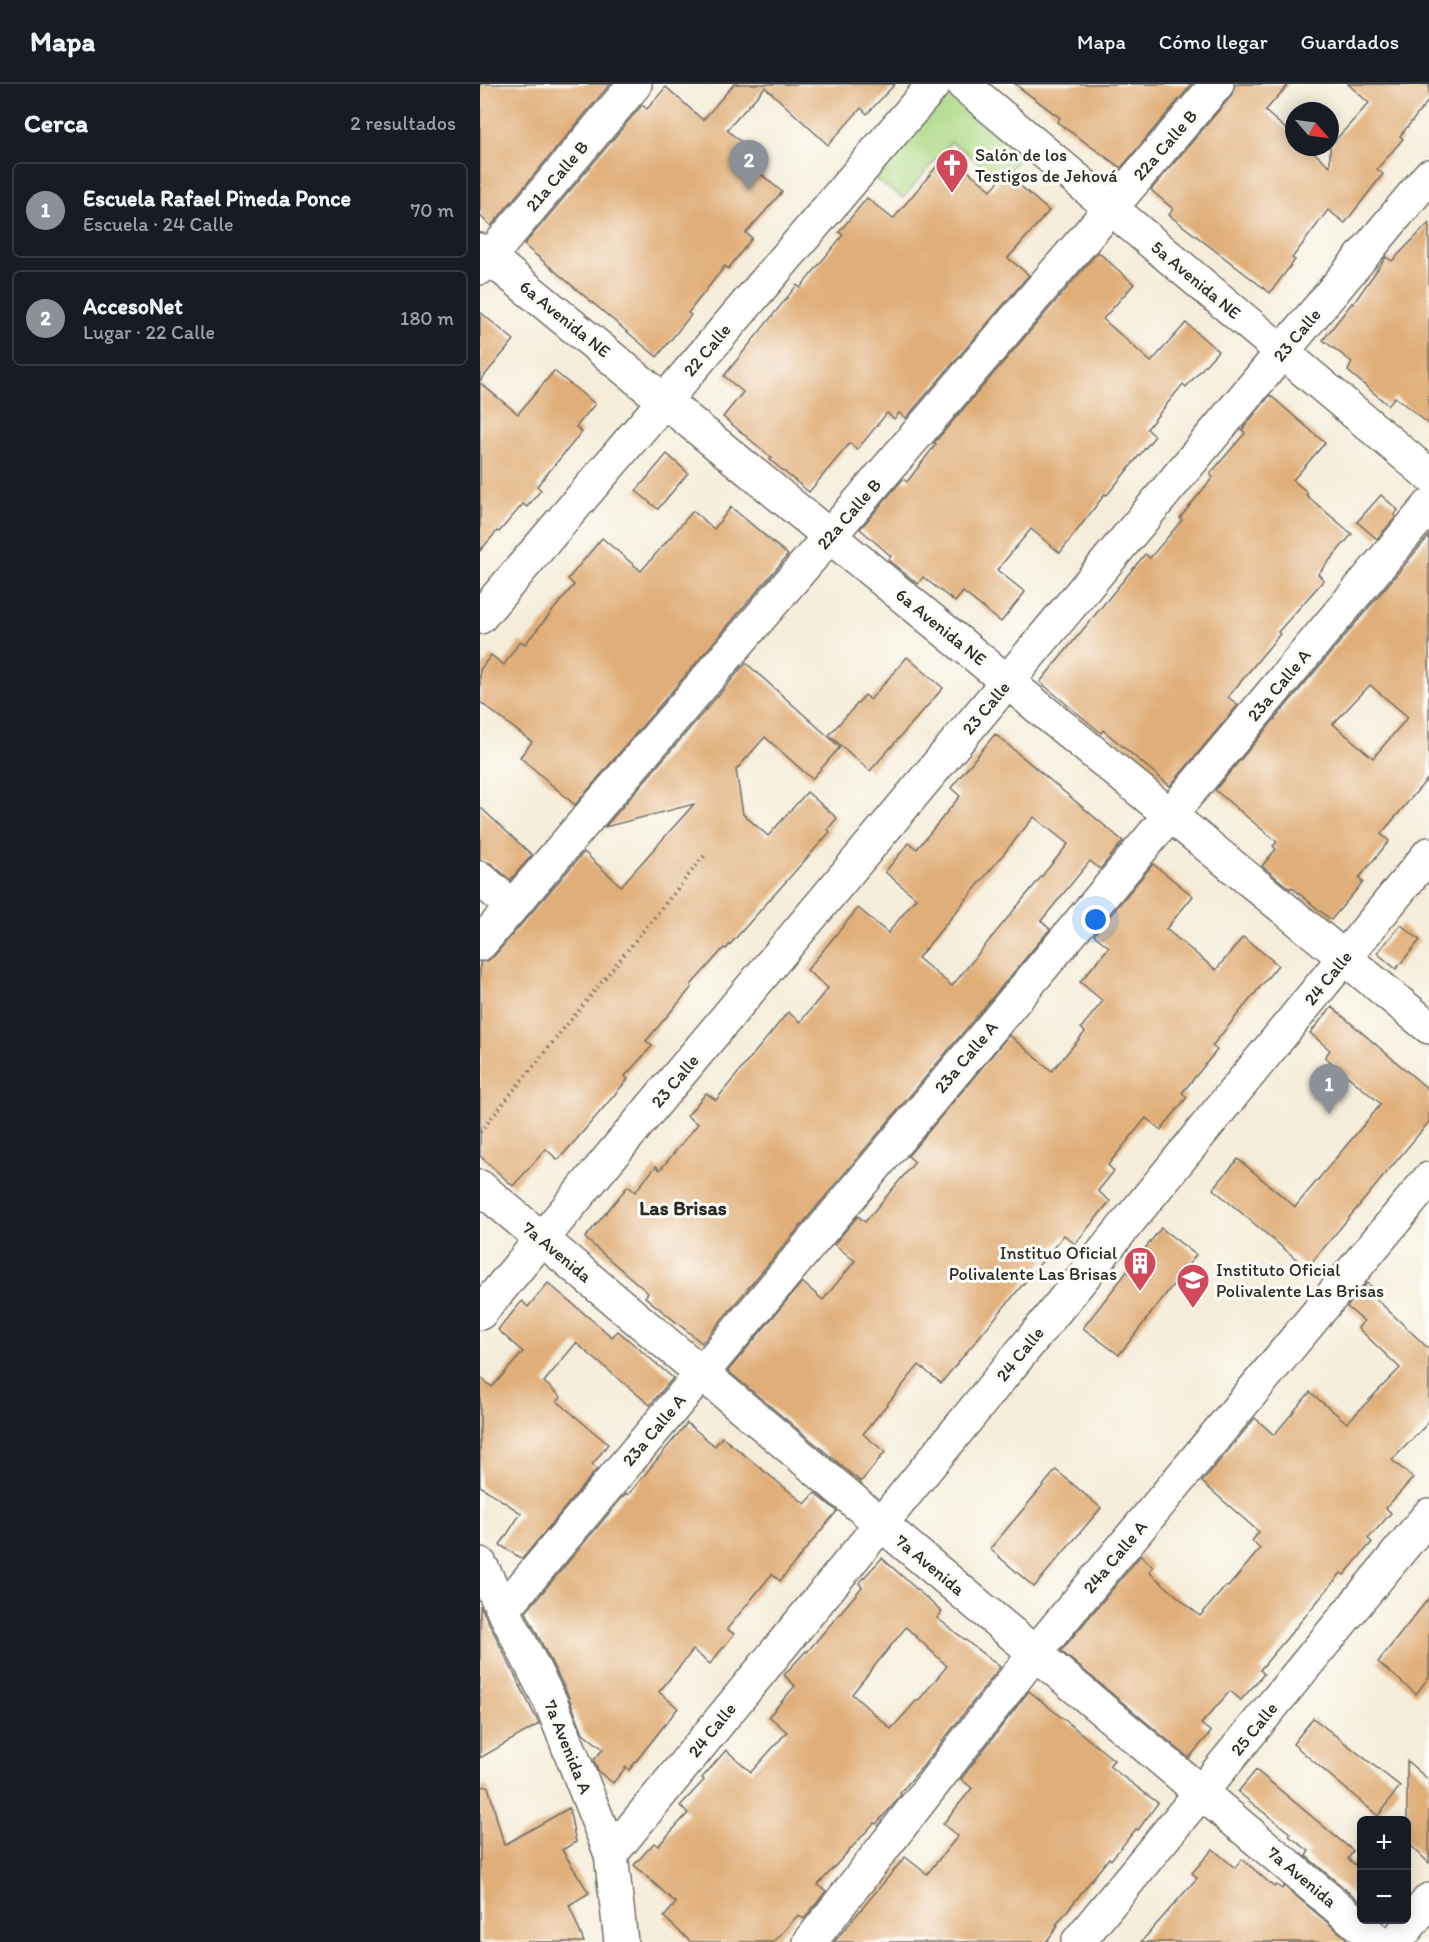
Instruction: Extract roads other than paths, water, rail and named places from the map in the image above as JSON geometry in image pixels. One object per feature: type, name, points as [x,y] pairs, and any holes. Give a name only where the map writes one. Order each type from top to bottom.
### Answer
[{"type":"street","name":"21a Calle B","points":[[483,258],[635,84]]},
{"type":"street","name":"22 Calle","points":[[480,617],[934,84]]},
{"type":"street","name":"5a Avenida NE","points":[[963,84],[1429,475]]},
{"type":"street","name":"22a Calle B","points":[[480,944],[1217,84]]},
{"type":"street","name":"23 Calle","points":[[480,1312],[543,1240],[1429,176]]},
{"type":"street","name":"6a Avenida NE","points":[[483,258],[664,400],[1429,1027]]},
{"type":"street","name":"23a Calle A","points":[[504,1609],[1429,506]]},
{"type":"street","name":"24 Calle","points":[[611,1854],[1429,854]]},
{"type":"street","points":[[480,878],[512,906]]},
{"type":"street","name":"24a Calle A","points":[[810,1942],[1035,1653],[1429,1179]]},
{"type":"street","name":"7a Avenida","points":[[480,1187],[1379,1942]]},
{"type":"street","name":"25 Calle","points":[[1078,1942],[1429,1515]]},
{"type":"street","name":"7a Avenida A","points":[[480,1564],[551,1702],[611,1854],[621,1942]]},
{"type":"street","points":[[1396,1942],[1429,1900]]},
{"type":"place","name":"AccesoNet","points":[[749,190]]},
{"type":"place","name":"Salón de los Testigos de Jehová","points":[[952,194]]},
{"type":"place","name":"Escuela Rafael Pineda Ponce","points":[[1329,1114]]},
{"type":"place","name":"Instituo Oficial Polivalente Las Brisas","points":[[1140,1292]]},
{"type":"place","name":"Instituto Oficial Polivalente Las Brisas","points":[[1193,1309]]},
{"type":"district","name":"Las Brisas","points":[[683,1208]]}]
